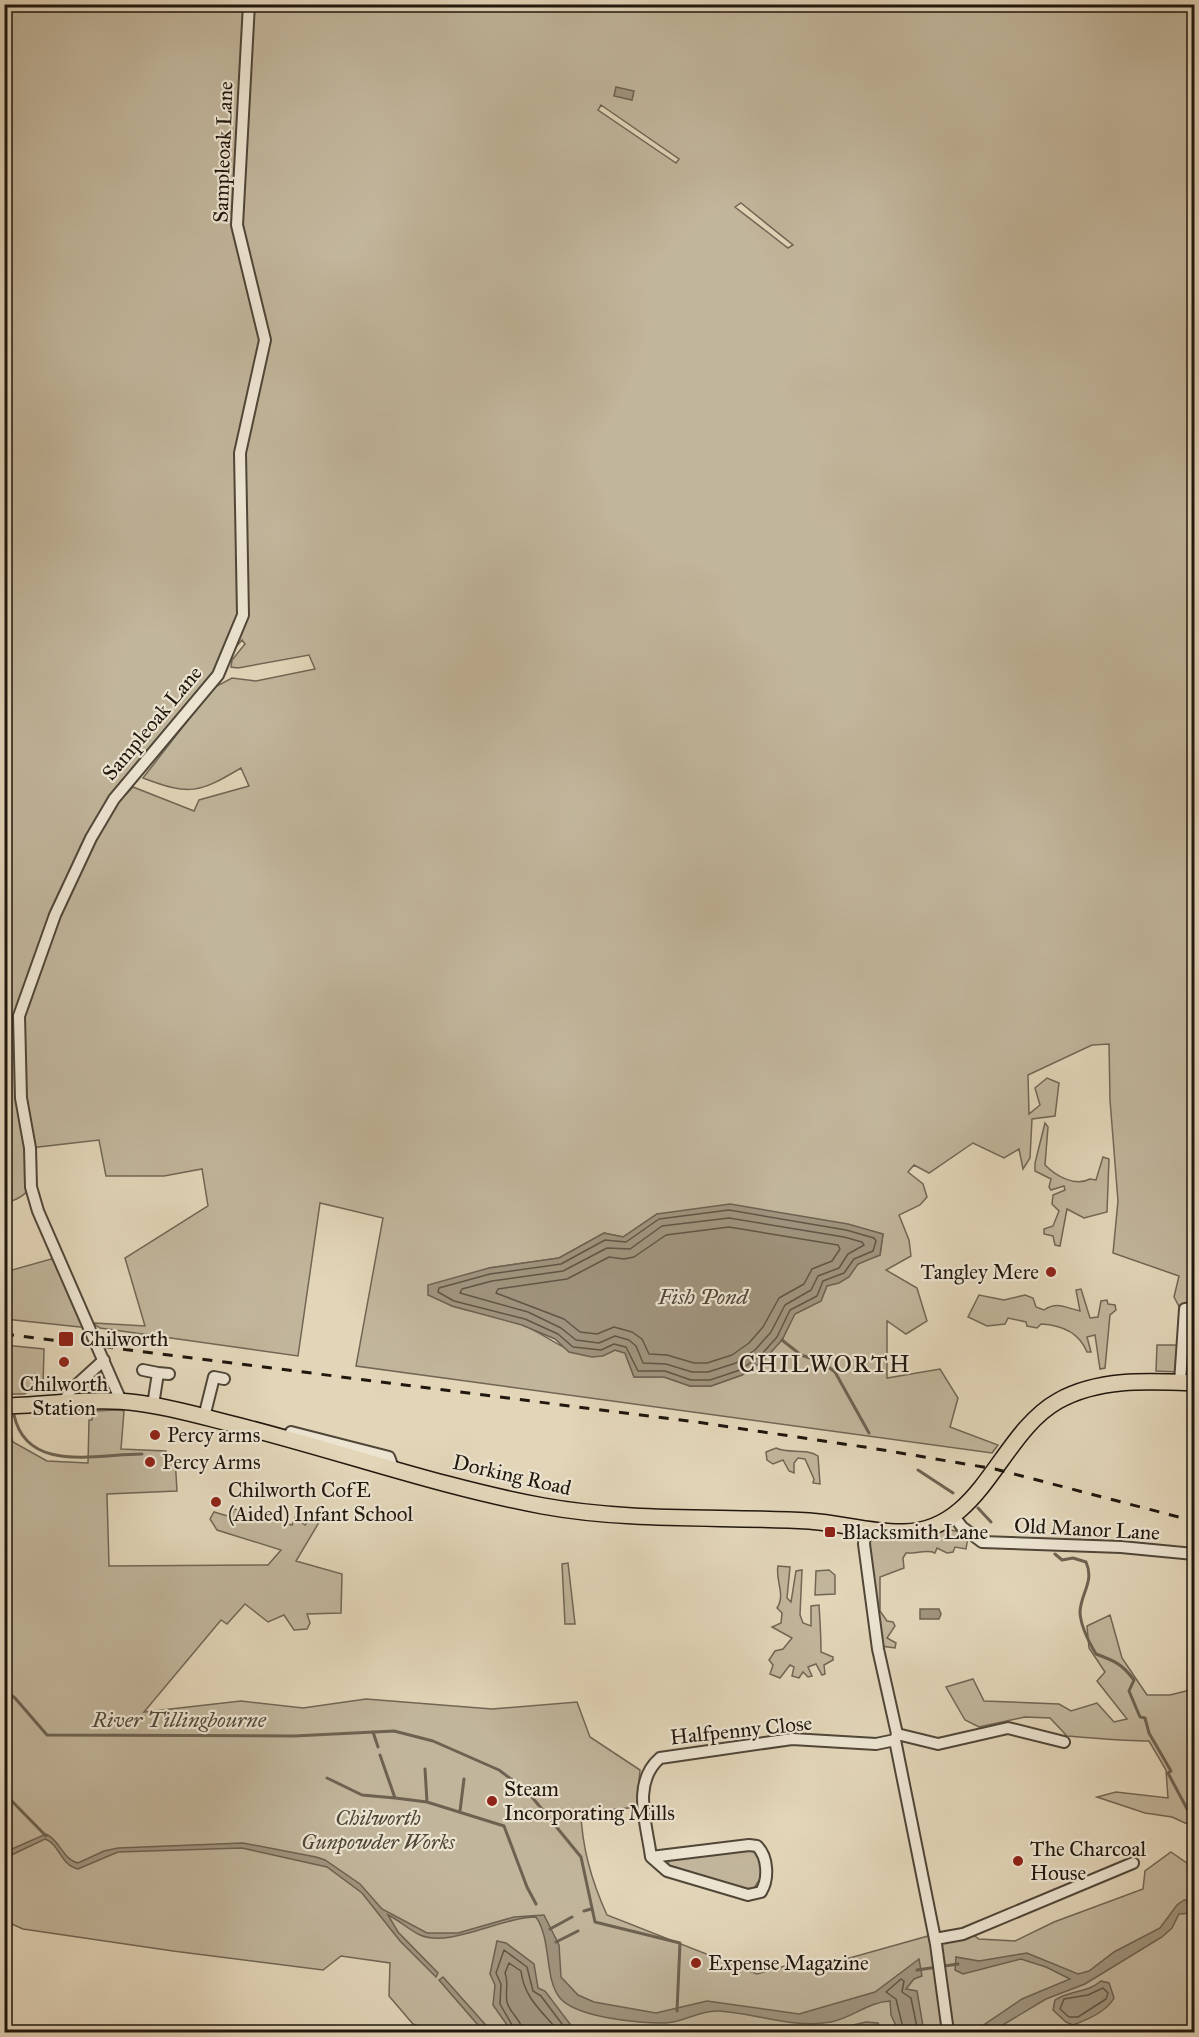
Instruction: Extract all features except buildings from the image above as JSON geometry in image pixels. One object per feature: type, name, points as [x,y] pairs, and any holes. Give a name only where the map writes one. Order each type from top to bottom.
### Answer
[{"type":"main road","name":"Dorking Road","points":[[4,1406],[121,1401],[153,1405],[334,1447],[393,1467],[482,1492],[580,1511],[809,1521],[909,1532],[932,1526],[953,1515],[973,1498],[1036,1416],[1069,1395],[1106,1384],[1187,1383]]},
{"type":"street","name":"Sampleoak Lane","points":[[121,1401],[38,1211],[31,1187],[30,1148],[21,1098],[19,1016],[55,915],[91,838],[114,799],[218,675],[243,615],[240,453],[265,340],[237,225],[249,4]]},
{"type":"street","points":[[1187,1383],[1185,1309],[1194,1308]]},
{"type":"street","points":[[68,1403],[67,1396],[70,1391],[104,1360]]},
{"type":"street","points":[[143,1371],[164,1373],[153,1405]]},
{"type":"street","points":[[204,1417],[215,1378]]},
{"type":"street","points":[[291,1432],[334,1447]]},
{"type":"street","name":"Old Manor Lane","points":[[953,1515],[962,1527],[982,1542],[1121,1546],[1194,1554]]},
{"type":"street","points":[[865,1528],[864,1544],[878,1649],[935,1939],[948,2032]]},
{"type":"street","points":[[896,1737],[938,1744],[1008,1728],[1064,1742]]},
{"type":"street","name":"Halfpenny Close","points":[[651,1857],[643,1787],[650,1766],[660,1758],[792,1739],[876,1744],[896,1737]]},
{"type":"street","points":[[749,1845],[757,1846],[764,1856],[765,1886],[761,1892],[748,1895],[667,1871],[651,1857],[749,1845]]},
{"type":"street","points":[[935,1939],[963,1934],[1132,1863]]},
{"type":"green space","points":[[4,5],[1194,5],[1194,1297],[1183,1314],[1174,1297],[1179,1276],[1113,1253],[1118,1201],[1110,1100],[1109,1044],[1092,1045],[1028,1075],[1029,1114],[1040,1105],[1035,1088],[1047,1078],[1059,1083],[1055,1116],[1032,1119],[1030,1158],[1023,1169],[1019,1149],[1004,1158],[973,1143],[929,1173],[914,1165],[908,1172],[923,1184],[927,1197],[920,1205],[899,1215],[909,1240],[911,1256],[886,1270],[917,1288],[927,1321],[906,1334],[887,1321],[887,1378],[940,1369],[958,1398],[950,1427],[998,1445],[992,1453],[356,1366],[383,1218],[320,1203],[298,1356],[100,1328],[93,1323],[145,1326],[125,1258],[208,1206],[202,1169],[164,1176],[106,1176],[99,1140],[30,1148],[31,1184],[23,1195],[5,1203]],"holes":[[[601,105],[679,159],[676,163],[598,110]],[[741,203],[793,245],[788,248],[735,207]],[[242,640],[245,644],[232,660],[231,667],[238,668],[309,655],[315,669],[256,681],[232,678],[213,688],[143,778],[172,788],[194,789],[215,783],[241,768],[249,786],[199,800],[194,811],[133,787],[113,807],[86,855],[80,847],[110,795]],[[657,1214],[743,1215],[799,1219],[827,1222],[883,1234],[880,1255],[859,1263],[843,1280],[827,1285],[821,1301],[794,1314],[782,1340],[742,1375],[711,1386],[690,1386],[664,1377],[634,1377],[625,1353],[615,1350],[602,1355],[579,1354],[523,1325],[452,1306],[489,1268],[559,1258],[604,1233],[623,1237]]]},
{"type":"green space","points":[[1045,1123],[1048,1127],[1045,1165],[1060,1176],[1078,1182],[1096,1180],[1103,1157],[1109,1159],[1107,1212],[1084,1218],[1067,1209],[1060,1246],[1055,1245],[1053,1236],[1044,1234],[1044,1229],[1053,1226],[1059,1211],[1052,1204],[1053,1195],[1065,1190],[1064,1186],[1051,1190],[1049,1187],[1051,1179],[1035,1171]]},
{"type":"green space","points":[[51,1259],[64,1269],[90,1326],[80,1327],[5,1319],[5,1272]]},
{"type":"green space","points":[[1081,1289],[1090,1318],[1098,1317],[1101,1301],[1107,1300],[1108,1304],[1115,1305],[1116,1310],[1110,1315],[1105,1368],[1100,1369],[1095,1335],[1087,1337],[1091,1352],[1087,1352],[1079,1339],[1056,1326],[1041,1324],[1037,1328],[1027,1326],[1026,1322],[1008,1318],[1005,1324],[987,1326],[968,1317],[979,1295],[1004,1300],[1025,1295],[1033,1298],[1036,1307],[1044,1310],[1057,1306],[1080,1311],[1076,1290]]},
{"type":"green space","points":[[4,1345],[44,1349],[43,1386],[24,1394],[5,1394]]},
{"type":"green space","points":[[1157,1345],[1178,1345],[1177,1372],[1156,1371]]},
{"type":"green space","points":[[100,1362],[121,1401],[68,1403],[70,1391]]},
{"type":"green space","name":"Chilworth Gunpowder Works","points":[[92,1411],[124,1411],[121,1449],[166,1451],[166,1457],[175,1458],[177,1491],[107,1494],[109,1566],[268,1565],[281,1550],[217,1530],[210,1519],[214,1512],[231,1517],[234,1509],[292,1525],[295,1518],[305,1525],[318,1510],[324,1514],[296,1561],[342,1574],[341,1613],[307,1614],[310,1623],[307,1629],[294,1630],[284,1615],[268,1622],[245,1604],[227,1624],[221,1620],[144,1712],[241,1701],[303,1708],[366,1699],[492,1709],[577,1702],[590,1737],[640,1770],[637,1807],[581,1813],[583,1839],[589,1865],[607,1915],[757,1974],[799,1962],[846,1959],[928,1936],[934,1957],[944,2032],[430,2032],[413,2024],[389,1996],[390,1963],[341,1956],[323,1970],[23,1929],[5,1921],[5,1417],[13,1442],[47,1461],[88,1463],[89,1420],[92,1420]]},
{"type":"green space","points":[[776,1448],[808,1452],[818,1456],[820,1484],[813,1483],[814,1479],[805,1459],[798,1458],[794,1463],[794,1473],[789,1471],[783,1460],[773,1464],[767,1460],[766,1452]]},
{"type":"green space","points":[[961,1527],[969,1531],[966,1549],[955,1547],[953,1552],[947,1553],[937,1548],[935,1553],[928,1551],[906,1553],[903,1558],[904,1568],[880,1577],[880,1611],[887,1621],[893,1622],[895,1626],[887,1638],[896,1643],[895,1648],[881,1646],[867,1542],[881,1536],[940,1529],[957,1531]]},
{"type":"green space","points":[[568,1563],[575,1624],[565,1624],[562,1564]]},
{"type":"green space","points":[[778,1566],[790,1567],[787,1598],[791,1602],[796,1571],[802,1570],[800,1615],[803,1623],[811,1626],[811,1606],[819,1605],[821,1652],[833,1657],[833,1660],[824,1665],[825,1674],[822,1675],[816,1664],[808,1667],[812,1676],[808,1677],[803,1672],[799,1678],[792,1676],[794,1667],[790,1665],[780,1678],[770,1674],[773,1665],[769,1660],[775,1651],[783,1649],[792,1638],[772,1627],[781,1623],[782,1613],[777,1608],[781,1598]]},
{"type":"green space","points":[[829,1570],[835,1575],[835,1594],[815,1595],[816,1571]]},
{"type":"green space","points":[[1110,1615],[1122,1658],[1147,1695],[1170,1695],[1194,1689],[1194,1827],[1172,1817],[1145,1813],[1097,1797],[1116,1792],[1168,1798],[1166,1770],[1149,1741],[1067,1736],[1050,1718],[1025,1717],[979,1727],[965,1720],[946,1687],[973,1679],[984,1701],[1059,1704],[1071,1711],[1097,1703],[1114,1722],[1127,1719],[1097,1681],[1105,1672],[1089,1648],[1087,1626]]},
{"type":"green space","points":[[751,1849],[759,1855],[762,1876],[754,1888],[746,1889],[668,1865],[669,1860]]},
{"type":"green space","points":[[1171,1852],[1194,1868],[1194,2026],[1176,2032],[951,2032],[940,1943],[972,1934],[979,1939],[1015,1941],[1054,1922],[1143,1889],[1145,1871]]},
{"type":"water","points":[[616,87],[634,91],[632,100],[614,96]]},
{"type":"water","name":"Fish Pond","points":[[730,1204],[848,1224],[883,1234],[880,1255],[858,1264],[849,1277],[827,1286],[821,1301],[795,1314],[782,1340],[764,1360],[742,1375],[711,1386],[690,1386],[664,1377],[634,1377],[625,1353],[615,1350],[603,1356],[592,1357],[569,1352],[555,1339],[522,1325],[452,1306],[428,1295],[428,1285],[489,1268],[559,1258],[604,1233],[623,1237],[657,1214]]},
{"type":"water","points":[[920,1609],[939,1609],[941,1614],[939,1619],[920,1619]]},
{"type":"water","points":[[46,1834],[69,1858],[78,1863],[104,1851],[118,1848],[243,1843],[316,1857],[325,1860],[360,1884],[382,1909],[427,1933],[458,1933],[514,1917],[544,1915],[559,1945],[561,1977],[578,1995],[594,2002],[656,2013],[707,2001],[799,2014],[875,1992],[919,1959],[922,1976],[914,1979],[906,1989],[917,1991],[924,2032],[899,2032],[891,2015],[890,2001],[874,2004],[839,2020],[817,2024],[802,2024],[718,2011],[704,2012],[665,2023],[640,2022],[594,2015],[568,2005],[555,1990],[544,1937],[536,1917],[522,1918],[461,1935],[432,1938],[416,1933],[388,1915],[398,1932],[438,1973],[436,1977],[400,1941],[362,1893],[327,1867],[242,1848],[118,1852],[78,1869],[67,1863],[54,1845],[45,1839],[5,1858],[5,1852]]},
{"type":"water","points":[[1184,1900],[1194,1901],[1194,1913],[1179,1914],[1172,1928],[1162,1937],[1085,1984],[1046,1999],[991,2032],[960,2032],[982,2026],[1022,1999],[1070,1979],[1046,1967],[1021,1959],[963,1974],[955,1970],[956,1957],[979,1961],[1027,1953],[1078,1974],[1089,1971],[1114,1952],[1160,1928],[1177,1905]]},
{"type":"water","points":[[497,1941],[506,1943],[534,1964],[538,1988],[545,1991],[573,2028],[596,2026],[610,2032],[512,2032],[493,2005],[495,1985],[490,1974]]},
{"type":"water","points":[[443,1977],[492,2032],[484,2032],[439,1980]]},
{"type":"water","points":[[1101,1981],[1109,1983],[1114,1998],[1107,2007],[1096,2014],[1073,2025],[1053,2010],[1055,2000],[1066,1994],[1090,1988]]},
{"type":"water","points":[[866,2022],[878,2023],[883,2032],[824,2032]]},
{"type":"water","points":[[720,2026],[729,2031],[740,2028],[771,2032],[685,2032]]},
{"type":"waterway","points":[[782,1340],[801,1355],[822,1362],[835,1372],[869,1433]]},
{"type":"waterway","points":[[14,1415],[21,1434],[33,1446],[48,1453],[66,1457],[142,1454]]},
{"type":"waterway","points":[[918,1470],[953,1493]]},
{"type":"waterway","points":[[978,1508],[991,1522]]},
{"type":"waterway","points":[[1055,1554],[1062,1560],[1073,1558],[1086,1562],[1089,1576],[1080,1613],[1086,1635],[1096,1654],[1118,1664],[1134,1680],[1129,1691],[1140,1717],[1145,1718],[1149,1733],[1171,1771],[1168,1773],[1194,1822]]},
{"type":"waterway","name":"River Tillingbourne","points":[[4,1690],[15,1698],[47,1735],[294,1736],[394,1731],[433,1741],[499,1770],[527,1791],[581,1857],[595,1922],[680,1943],[677,2011]]},
{"type":"waterway","name":"River Tillingbourne","points":[[373,1732],[378,1747]]},
{"type":"waterway","name":"River Tillingbourne","points":[[380,1755],[395,1798],[427,1802],[504,1826],[527,1887],[536,1904]]},
{"type":"waterway","points":[[4,1757],[4,1799]]},
{"type":"waterway","name":"River Tillingbourne","points":[[425,1769],[427,1802]]},
{"type":"waterway","points":[[327,1778],[362,1795],[395,1798]]},
{"type":"waterway","name":"River Tillingbourne","points":[[460,1811],[464,1779]]},
{"type":"waterway","points":[[4,1793],[46,1836]]},
{"type":"waterway","points":[[584,1911],[591,1909]]},
{"type":"waterway","points":[[550,1929],[572,1917]]},
{"type":"waterway","points":[[556,1942],[578,1931]]},
{"type":"waterway","name":"River Tillingbourne","points":[[917,1970],[958,1964]]},
{"type":"railway","points":[[4,1334],[696,1422],[871,1448],[995,1469],[1194,1521]]},
{"type":"place","name":"Tangley Mere","points":[[1051,1272]]},
{"type":"place","name":"Chilworth","points":[[66,1339]]},
{"type":"place","name":"Chilworth Station","points":[[64,1362]]},
{"type":"place","name":"Percy arms","points":[[155,1435]]},
{"type":"place","name":"Percy Arms","points":[[150,1462]]},
{"type":"place","name":"Chilworth CofE (Aided) Infant School","points":[[216,1502]]},
{"type":"place","name":"Blacksmith Lane","points":[[830,1532]]},
{"type":"place","name":"Steam Incorporating Mills","points":[[492,1801]]},
{"type":"place","name":"The Charcoal House","points":[[1018,1861]]},
{"type":"place","name":"Expense Magazine","points":[[696,1963]]},
{"type":"district","name":"CHILWORTH","points":[[825,1364]]}]
